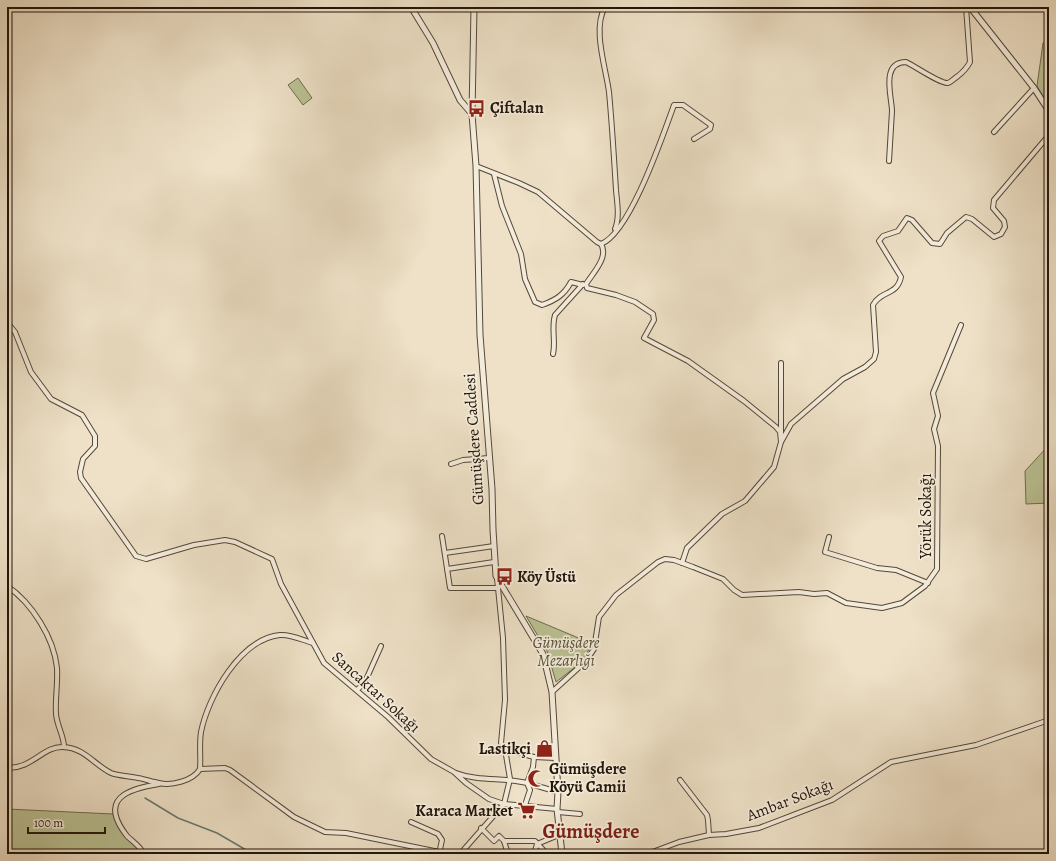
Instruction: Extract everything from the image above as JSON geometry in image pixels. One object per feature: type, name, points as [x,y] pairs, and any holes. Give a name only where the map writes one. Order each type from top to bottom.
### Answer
[{"type":"street","points":[[411,7],[433,43],[460,100],[472,114]]},
{"type":"street","name":"Gümüşdere Caddesi","points":[[474,7],[472,114],[476,166],[480,335],[489,458],[494,562],[496,576],[543,654],[552,692],[558,792],[557,811],[561,834],[562,854]]},
{"type":"street","points":[[605,7],[603,11],[600,38],[609,90],[614,143],[617,216],[613,236]]},
{"type":"street","points":[[889,161],[892,108],[888,91],[888,80],[891,72],[896,65],[901,62],[906,62],[919,68],[941,82],[949,83],[959,75],[968,67],[970,62],[966,7]]},
{"type":"street","points":[[970,7],[1034,88],[1049,111]]},
{"type":"street","points":[[994,132],[1034,88]]},
{"type":"street","points":[[602,244],[613,236],[633,206],[659,147],[674,105],[683,105],[711,126],[710,129],[694,139]]},
{"type":"street","points":[[682,563],[687,548],[722,514],[745,501],[774,467],[781,442],[791,424],[843,378],[865,367],[874,359],[876,352],[873,305],[877,298],[895,289],[899,284],[901,277],[879,241],[883,236],[898,231],[907,218],[912,220],[932,244],[940,244],[948,233],[966,217],[972,219],[994,237],[1001,234],[1006,227],[1004,221],[993,208],[994,200],[1049,135]]},
{"type":"street","points":[[476,166],[538,192],[597,242],[602,244],[605,249],[604,256],[584,284],[555,315],[553,321],[555,346],[553,354]]},
{"type":"street","points":[[494,174],[502,206],[521,254],[525,278],[535,302],[542,305],[552,301],[561,296],[571,282],[584,284],[587,288],[616,295],[635,302],[653,314],[654,320],[644,338],[688,361],[744,401],[776,427],[780,432],[781,442]]},
{"type":"street","name":"Sancaktar Sokağı","points":[[7,322],[15,332],[31,372],[51,399],[82,415],[95,436],[95,446],[83,459],[80,472],[81,478],[136,556],[146,559],[194,545],[225,540],[239,543],[272,559],[281,584],[324,663],[357,690],[431,759],[454,772],[483,796],[504,804],[525,805],[580,814]]},
{"type":"street","name":"Yörük Sokağı","points":[[552,692],[586,661],[594,649],[599,617],[616,595],[658,562],[665,559],[682,563],[723,579],[734,590],[742,595],[799,592],[814,594],[827,593],[846,603],[882,608],[902,603],[928,583],[937,569],[938,446],[934,429],[938,416],[932,393],[961,325]]},
{"type":"street","points":[[781,363],[781,442]]},
{"type":"street","points":[[451,464],[463,460],[489,458]]},
{"type":"street","points":[[442,536],[450,588],[498,588]]},
{"type":"street","points":[[829,537],[825,552],[877,568],[896,570],[928,583]]},
{"type":"street","points":[[445,553],[494,546]]},
{"type":"street","points":[[447,569],[494,562]]},
{"type":"street","points":[[460,854],[481,828],[504,804],[510,779],[505,749],[501,743],[505,683],[503,638],[496,576]]},
{"type":"street","points":[[7,586],[17,594],[37,618],[53,647],[57,668],[56,715],[64,747]]},
{"type":"street","points":[[144,854],[142,849],[127,836],[120,822],[116,810],[119,798],[127,791],[160,784],[179,783],[195,775],[200,769],[201,734],[210,702],[221,683],[243,654],[259,642],[279,635],[291,636],[313,642]]},
{"type":"street","points":[[357,690],[365,682],[381,646]]},
{"type":"street","name":"Ambar Sokağı","points":[[647,854],[679,842],[709,835],[726,834],[760,828],[832,800],[891,762],[976,745],[1049,720]]},
{"type":"street","points":[[7,768],[26,766],[45,752],[64,747],[82,751],[93,761],[112,773],[143,778],[160,784]]},
{"type":"street","points":[[505,749],[534,757],[556,758]]},
{"type":"street","points":[[525,805],[530,790],[527,783],[533,767],[534,757]]},
{"type":"street","points":[[200,769],[225,768],[230,770],[299,820],[325,832],[346,833],[449,854]]},
{"type":"street","points":[[454,772],[472,778],[490,780],[510,779],[558,792]]},
{"type":"street","points":[[680,780],[706,815],[708,820],[709,835]]},
{"type":"street","points":[[411,822],[438,834],[442,840],[439,853]]},
{"type":"street","points":[[481,828],[494,841],[499,836],[504,841],[508,854]]},
{"type":"street","points":[[537,844],[561,834]]},
{"type":"street","points":[[504,841],[530,840],[537,844],[547,854]]},
{"type":"street","points":[[534,854],[537,844]]},
{"type":"green space","points":[[1049,41],[1049,106],[1037,86],[1043,43]]},
{"type":"green space","points":[[298,78],[312,98],[303,105],[288,85]]},
{"type":"green space","points":[[1049,445],[1049,503],[1026,504],[1025,471]]},
{"type":"green space","name":"Gümüşdere Mezarlığı","points":[[526,616],[593,644],[578,665],[556,682],[547,651]]},
{"type":"green space","points":[[7,809],[113,814],[143,854],[7,854]]},
{"type":"waterway","points":[[145,798],[178,818],[217,833],[253,854]]},
{"type":"place","name":"Çiftalan","points":[[477,108]]},
{"type":"place","name":"Köy Üstü","points":[[504,577]]},
{"type":"place","name":"Lastikçi","points":[[544,749]]},
{"type":"place","name":"Gümüşdere Köyü Camii","points":[[536,778]]},
{"type":"place","name":"Karaca Market","points":[[526,811]]},
{"type":"district","name":"Gümüşdere","points":[[591,831]]}]
